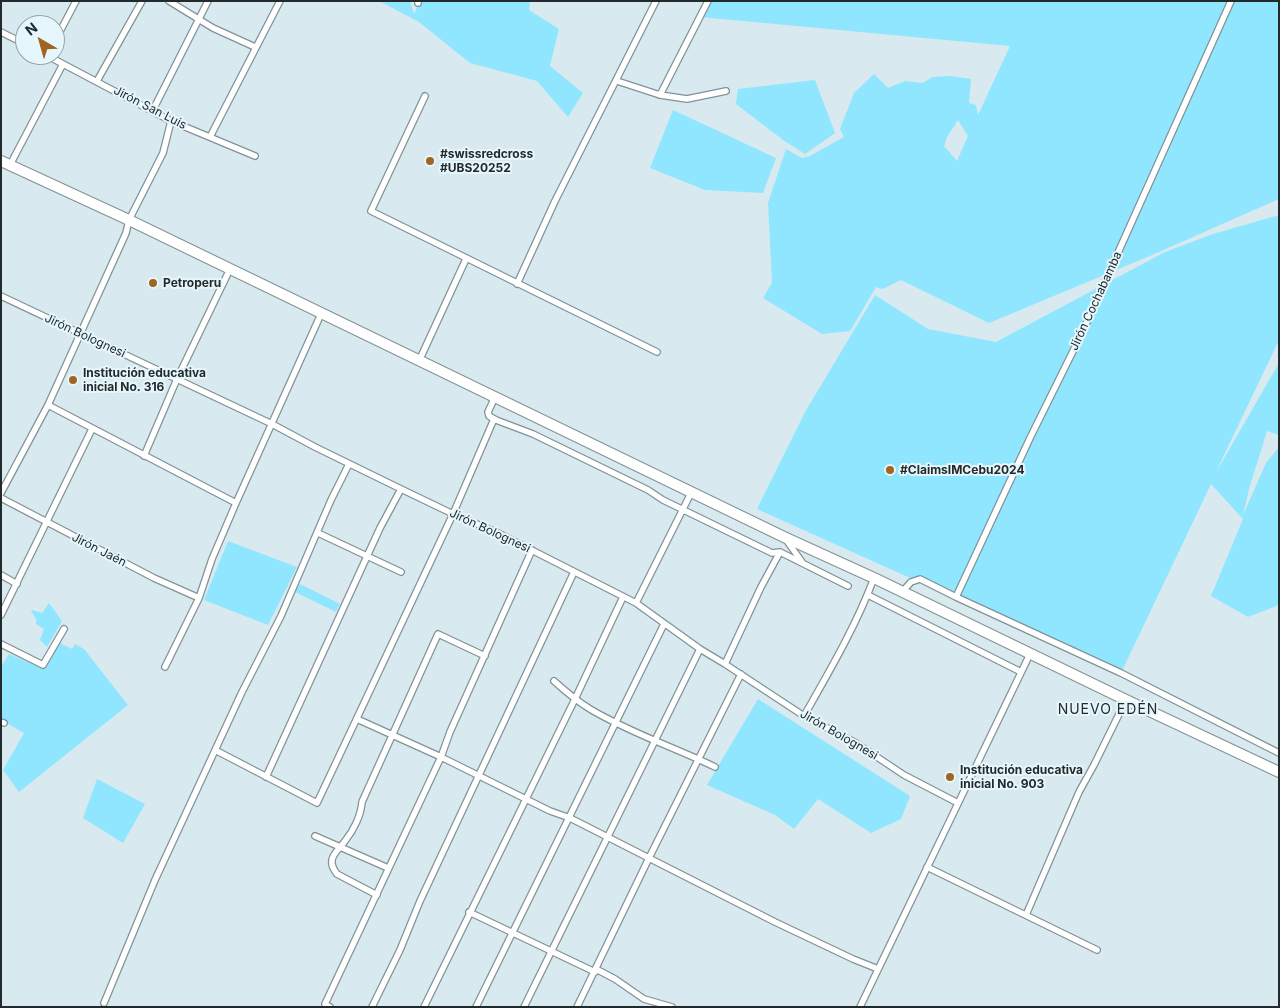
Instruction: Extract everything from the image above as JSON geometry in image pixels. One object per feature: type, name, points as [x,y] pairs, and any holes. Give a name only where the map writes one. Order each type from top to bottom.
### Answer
[{"type":"highway","points":[[5,163],[129,220],[784,537],[874,578],[1279,772]]},
{"type":"street","points":[[65,22],[76,1]]},
{"type":"street","points":[[97,82],[142,1]]},
{"type":"street","points":[[168,1],[213,28],[255,47]]},
{"type":"street","points":[[153,110],[208,1]]},
{"type":"street","points":[[210,137],[280,1]]},
{"type":"street","points":[[518,284],[555,201],[656,1]]},
{"type":"street","points":[[660,95],[708,1]]},
{"type":"street","name":"Jirón Cochabamba","points":[[956,597],[1030,438],[1081,335],[1231,1]]},
{"type":"street","points":[[1,32],[15,39]]},
{"type":"street","points":[[5,163],[62,65]]},
{"type":"street","name":"Jirón San Luis","points":[[65,65],[171,121],[255,156]]},
{"type":"street","points":[[616,81],[660,95],[687,99],[726,90]]},
{"type":"street","points":[[425,96],[371,211],[658,352]]},
{"type":"street","points":[[1,493],[48,405],[126,233],[129,220],[163,154],[171,121]]},
{"type":"street","points":[[419,361],[466,259]]},
{"type":"street","points":[[144,456],[177,379],[230,269]]},
{"type":"street","name":"Jirón Bolognesi","points":[[1,296],[272,424],[401,489],[498,533],[636,603],[700,649],[804,716],[856,743],[904,775],[958,803]]},
{"type":"street","points":[[165,667],[199,598],[212,559],[236,503],[321,314]]},
{"type":"street","points":[[495,397],[488,412],[489,416],[494,419],[533,434],[772,553],[780,552],[848,586]]},
{"type":"street","points":[[48,405],[236,503]]},
{"type":"street","points":[[215,750],[317,803],[454,514],[494,419]]},
{"type":"street","points":[[1,616],[92,429]]},
{"type":"street","points":[[104,1003],[155,880],[215,750],[281,616],[332,500],[350,464]]},
{"type":"street","points":[[266,777],[367,556],[401,489]]},
{"type":"street","points":[[636,603],[692,492]]},
{"type":"street","name":"Jirón Jaén","points":[[1,498],[154,578],[199,598]]},
{"type":"street","points":[[318,533],[401,572]]},
{"type":"street","points":[[784,537],[803,563]]},
{"type":"street","points":[[330,1007],[325,1004],[441,757],[450,732],[532,550]]},
{"type":"street","points":[[725,664],[761,587],[780,552]]},
{"type":"street","points":[[372,1007],[574,572]]},
{"type":"street","points":[[1,575],[17,584]]},
{"type":"street","points":[[804,716],[831,669],[868,595],[874,578]]},
{"type":"street","points":[[902,592],[911,582],[920,579],[1121,673],[1279,753]]},
{"type":"street","points":[[868,595],[1021,672]]},
{"type":"street","points":[[424,1007],[623,597]]},
{"type":"street","points":[[476,1007],[664,624]]},
{"type":"street","points":[[1,644],[43,665],[64,629]]},
{"type":"street","points":[[377,895],[342,878],[333,869],[334,855],[350,835],[361,811],[362,802],[438,634],[485,656]]},
{"type":"street","points":[[524,1007],[700,649]]},
{"type":"street","points":[[860,1007],[1030,654]]},
{"type":"street","points":[[577,1007],[741,674]]},
{"type":"street","points":[[554,681],[588,708],[616,723],[715,767]]},
{"type":"street","points":[[1026,915],[1080,792],[1126,700]]},
{"type":"street","points":[[357,719],[441,757],[550,811],[570,818],[784,926],[878,969]]},
{"type":"street","points":[[315,836],[388,868]]},
{"type":"street","points":[[927,867],[1097,950]]},
{"type":"street","points":[[469,912],[551,952],[614,978],[644,1000],[672,1007]]},
{"type":"shaded area","points":[[379,1],[410,1],[414,14],[420,1],[530,1],[529,10],[559,29],[550,66],[583,93],[568,117],[537,81],[470,63],[419,22]]},
{"type":"shaded area","points":[[708,1],[1279,1],[1279,199],[1152,255],[989,323],[901,280],[883,289],[876,287],[850,331],[822,334],[763,298],[772,283],[768,203],[786,149],[802,158],[810,156],[844,137],[840,129],[854,93],[874,74],[888,88],[905,81],[923,83],[932,77],[950,76],[971,79],[969,103],[976,105],[978,115],[1010,46],[700,17]],"holes":[[[958,120],[968,136],[957,161],[944,146],[947,137]]]},
{"type":"shaded area","points":[[815,80],[835,133],[805,154],[783,140],[736,104],[738,89]]},
{"type":"shaded area","points":[[673,110],[776,158],[763,193],[705,190],[650,168]]},
{"type":"shaded area","points":[[1279,215],[1279,340],[1215,474],[1279,363],[1279,435],[1267,431],[1243,515],[1266,463],[1279,447],[1279,605],[1248,617],[1211,596],[1243,519],[1211,484],[1121,673],[757,509],[805,412],[875,295],[928,329],[996,342],[1165,252],[1213,234]]},
{"type":"shaded area","points":[[228,541],[297,567],[268,625],[204,600]]},
{"type":"shaded area","points":[[300,584],[340,604],[336,612],[295,592]]},
{"type":"shaded area","points":[[49,603],[62,621],[47,647],[40,640],[44,629],[36,624],[36,619],[31,611],[42,613]]},
{"type":"shaded area","points":[[58,642],[72,649],[75,644],[84,649],[128,705],[19,792],[3,770],[24,733],[1,720],[1,667],[9,654],[44,669]]},
{"type":"shaded area","points":[[758,699],[910,796],[901,819],[871,833],[818,799],[794,829],[775,815],[707,785]]},
{"type":"shaded area","points":[[97,779],[145,804],[123,843],[83,818]]},
{"type":"place","name":"#swissredcross #UBS20252","points":[[430,161]]},
{"type":"place","name":"Petroperu","points":[[153,283]]},
{"type":"place","name":"Institución educativa inicial No. 316","points":[[73,380]]},
{"type":"place","name":"#ClaimsIMCebu2024","points":[[890,470]]},
{"type":"place","name":"Institución educativa inicial No. 903","points":[[950,777]]},
{"type":"district","name":"NUEVO EDÉN","points":[[1108,710]]}]
